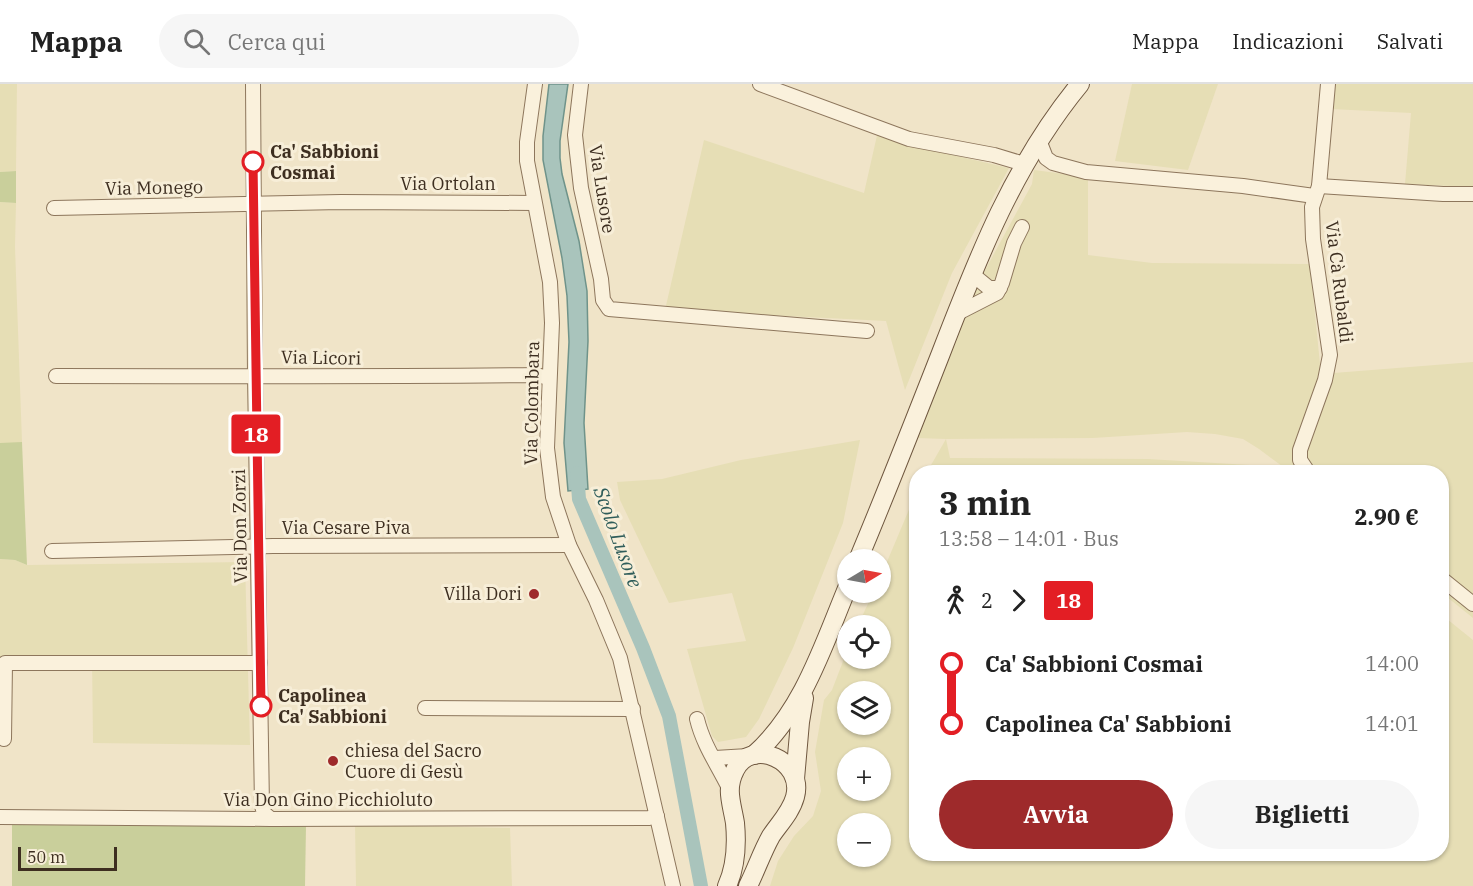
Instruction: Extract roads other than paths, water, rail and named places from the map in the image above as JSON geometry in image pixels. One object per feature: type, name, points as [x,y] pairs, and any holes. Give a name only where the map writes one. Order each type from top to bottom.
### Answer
[{"type":"main road","points":[[862,549],[985,241],[1024,164],[1080,84]]},
{"type":"main road","points":[[729,883],[736,851],[735,823],[728,786],[736,767],[777,731],[806,686],[841,603]]},
{"type":"main road","points":[[748,886],[771,837],[795,797],[800,722],[806,686]]},
{"type":"main road","points":[[751,756],[774,756],[787,764],[795,779]]},
{"type":"street","name":"Via Don Zorzi","points":[[253,84],[262,806],[264,813],[271,819]]},
{"type":"street","name":"Via Colombara","points":[[535,84],[527,142],[527,161],[550,282],[552,323],[547,421],[549,472],[553,497],[569,545],[596,600],[620,658],[673,886]]},
{"type":"street","name":"Via Lusore","points":[[581,84],[575,135],[581,188],[601,279],[603,300],[609,309],[867,331]]},
{"type":"street","points":[[760,84],[909,139],[994,155],[1024,164]]},
{"type":"street","name":"Via Cà Rubaldi","points":[[1303,465],[1300,460],[1300,450],[1327,374],[1330,355],[1313,239],[1312,207],[1316,191],[1328,84]]},
{"type":"street","points":[[1039,140],[1046,158],[1062,167],[1086,172],[1316,191],[1473,194]]},
{"type":"street","name":"Via Ortolan","points":[[254,204],[534,203]]},
{"type":"street","name":"Via Monego","points":[[54,208],[254,204]]},
{"type":"street","points":[[956,314],[993,297],[1000,288],[1014,243],[1022,227]]},
{"type":"street","points":[[972,274],[988,288],[1000,288]]},
{"type":"street","name":"Via Licori","points":[[56,376],[536,375],[549,378]]},
{"type":"street","name":"Via Cesare Piva","points":[[52,550],[569,545]]},
{"type":"street","points":[[1449,585],[1473,604]]},
{"type":"street","points":[[4,740],[5,663],[260,663]]},
{"type":"street","points":[[425,708],[633,709]]},
{"type":"street","points":[[698,719],[706,745],[728,786]]},
{"type":"street","points":[[714,758],[751,756]]},
{"type":"street","name":"Via Don Gino Picchioluto","points":[[0,817],[271,819],[649,818],[657,816]]},
{"type":"water","points":[[549,84],[568,84],[560,141],[560,158],[579,241],[587,291],[588,341],[584,423],[588,489],[568,491],[564,443],[569,342],[567,296],[543,160],[543,136]]},
{"type":"waterway","name":"Scolo Lusore","points":[[577,473],[579,499],[643,648],[669,716],[701,886]]},
{"type":"place","name":"Ca' Sabbioni Cosmai","points":[[253,162]]},
{"type":"place","name":"Villa Dori","points":[[534,594]]},
{"type":"place","name":"Capolinea Ca' Sabbioni","points":[[261,706]]},
{"type":"place","name":"chiesa del Sacro Cuore di Gesù","points":[[333,761]]}]
